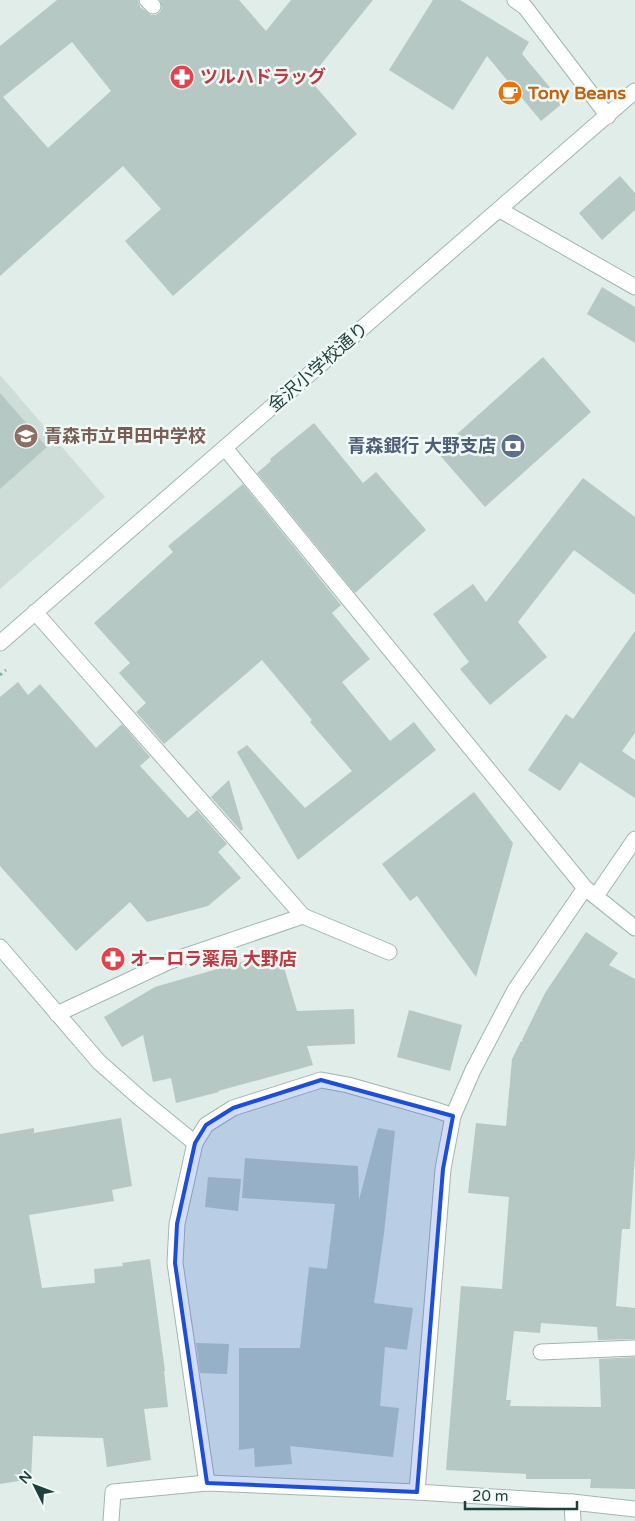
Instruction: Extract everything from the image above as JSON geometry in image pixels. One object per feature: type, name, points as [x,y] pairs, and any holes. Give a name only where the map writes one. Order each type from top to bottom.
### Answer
[{"type":"street","points":[[515,0],[525,6],[608,116]]},
{"type":"street","name":"金沢小学校通り","points":[[0,643],[635,92]]},
{"type":"street","points":[[500,210],[635,287]]},
{"type":"street","points":[[225,448],[590,892],[635,928]]},
{"type":"street","points":[[35,612],[303,916],[389,952]]},
{"type":"street","points":[[417,1492],[442,1169],[453,1116],[473,1070],[515,990],[590,892],[635,839]]},
{"type":"street","points":[[57,1014],[168,962],[303,916]]},
{"type":"street","points":[[0,947],[99,1062],[194,1142]]},
{"type":"street","points":[[207,1483],[175,1263],[177,1224],[194,1142],[206,1125],[233,1108],[321,1080],[348,1085],[453,1116]]},
{"type":"street","points":[[541,1352],[635,1348]]},
{"type":"street","points":[[111,1521],[113,1492],[207,1483],[417,1492],[572,1502],[635,1509]]},
{"type":"street","points":[[572,1502],[573,1521]]},
{"type":"highlighted area","points":[[321,1080],[453,1116],[443,1169],[417,1492],[207,1483],[175,1263],[177,1224],[195,1143],[206,1125],[233,1108]]},
{"type":"shaded area","name":"青森市立甲田中学校","points":[[0,375],[105,497],[0,589]]},
{"type":"building","points":[[57,0],[138,0],[140,7],[151,15],[156,15],[162,8],[160,0],[239,0],[266,31],[291,0],[373,0],[309,79],[357,134],[173,296],[125,241],[161,209],[123,166],[0,276],[0,46]],"holes":[[[72,42],[111,91],[48,148],[3,97]]]},
{"type":"building","points":[[433,0],[460,0],[529,42],[522,54],[563,103],[541,121],[487,56],[453,110],[389,70]]},
{"type":"building","points":[[620,176],[635,193],[635,210],[602,240],[579,213]]},
{"type":"building","points":[[602,287],[635,307],[635,343],[587,314]]},
{"type":"building","points":[[543,357],[591,412],[485,507],[437,452]]},
{"type":"building","points":[[0,393],[47,447],[0,489]]},
{"type":"building","points":[[314,423],[363,483],[376,472],[426,530],[355,593],[257,473],[271,461],[270,459]]},
{"type":"building","points":[[583,478],[635,517],[635,595],[574,550],[518,622],[547,657],[490,705],[460,669],[469,662],[433,614],[473,584],[486,602]]},
{"type":"building","points":[[243,484],[341,605],[332,613],[370,659],[342,682],[390,741],[414,722],[436,750],[298,860],[237,752],[247,745],[305,808],[352,771],[310,722],[312,720],[262,660],[164,744],[136,712],[146,703],[119,673],[130,663],[94,623],[173,552],[168,546]]},
{"type":"building","points":[[635,631],[635,733],[622,751],[635,760],[635,798],[580,762],[560,791],[528,770],[566,714],[573,719]]},
{"type":"building","points":[[18,682],[28,695],[40,684],[96,748],[122,724],[150,757],[140,766],[188,818],[197,810],[227,844],[218,852],[241,878],[208,906],[147,922],[130,902],[76,951],[0,866],[0,697]]},
{"type":"building","points":[[229,780],[243,829],[241,831],[211,797]]},
{"type":"building","points":[[474,792],[513,843],[476,977],[417,896],[410,901],[382,864]]},
{"type":"building","points":[[586,932],[618,953],[609,965],[635,979],[635,1155],[630,1229],[622,1229],[616,1306],[635,1308],[635,1339],[598,1340],[597,1327],[541,1323],[540,1333],[514,1331],[506,1400],[511,1400],[510,1406],[601,1407],[599,1359],[635,1357],[635,1489],[590,1488],[591,1479],[526,1479],[526,1474],[446,1470],[461,1286],[502,1289],[509,1197],[468,1193],[476,1123],[506,1126],[512,1059],[521,1041],[523,1042],[522,1040],[545,993]]},
{"type":"building","points":[[279,951],[297,1011],[354,1009],[355,1044],[307,1046],[313,1065],[176,1103],[171,1078],[153,1082],[143,1035],[122,1047],[104,1017],[155,987]]},
{"type":"building","points":[[409,1010],[462,1025],[450,1071],[397,1057]]},
{"type":"building","points":[[121,1118],[132,1186],[112,1190],[114,1201],[29,1215],[42,1288],[95,1283],[94,1269],[123,1266],[122,1263],[150,1259],[168,1407],[144,1409],[151,1460],[107,1467],[103,1438],[33,1436],[31,1479],[0,1484],[0,1134],[34,1128],[34,1133]]},
{"type":"building","points":[[378,1128],[395,1131],[374,1303],[413,1308],[407,1350],[385,1347],[380,1406],[399,1408],[393,1457],[290,1446],[292,1464],[255,1467],[254,1448],[239,1450],[239,1348],[300,1348],[309,1267],[327,1269],[335,1204],[242,1198],[245,1158],[358,1166],[359,1200]]},
{"type":"building","points":[[208,1177],[241,1179],[238,1211],[205,1207]]},
{"type":"building","points":[[196,1343],[229,1344],[227,1374],[200,1373]]},
{"type":"place","name":"ツルハドラッグ","points":[[182,77]]},
{"type":"place","name":"Tony Beans","points":[[510,93]]},
{"type":"place","name":"青森市立甲田中学校","points":[[26,436]]},
{"type":"place","name":"青森銀行 大野支店","points":[[513,446]]},
{"type":"place","name":"オーロラ薬局 大野店","points":[[113,959]]}]
